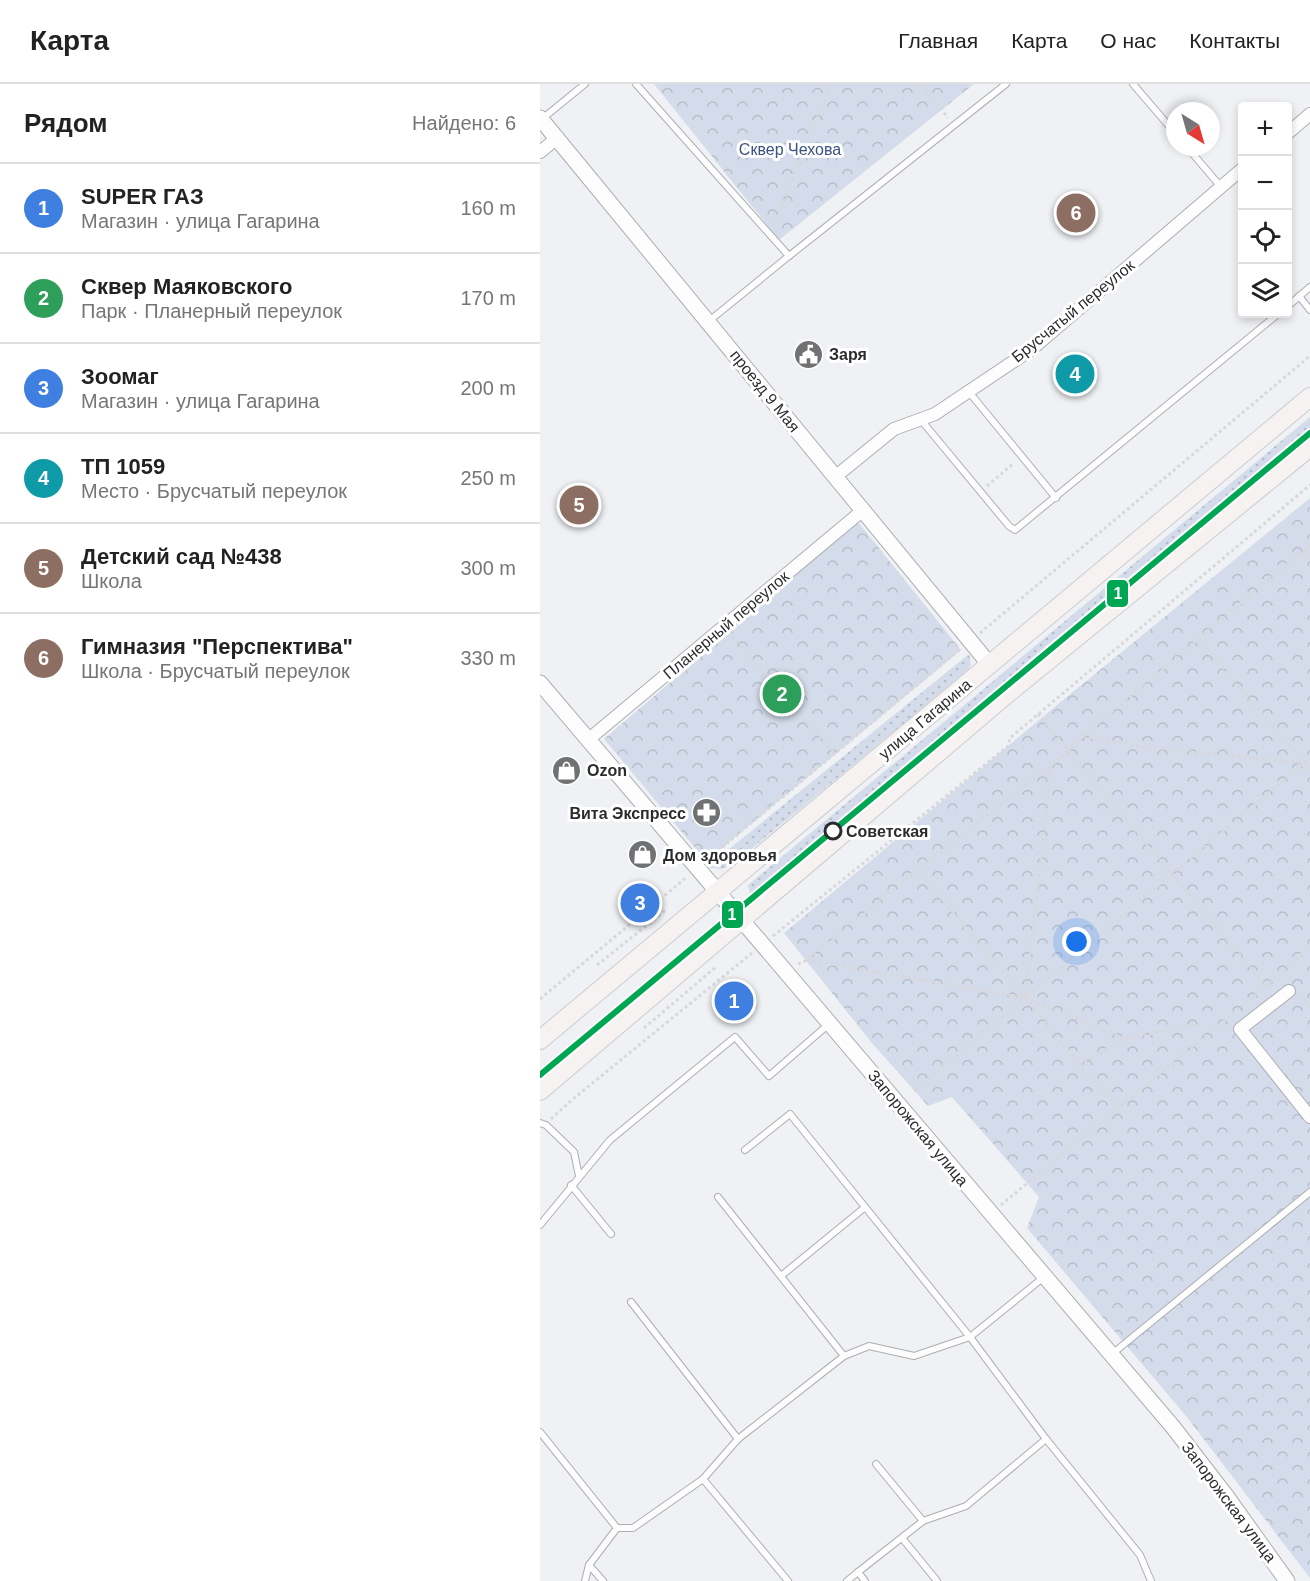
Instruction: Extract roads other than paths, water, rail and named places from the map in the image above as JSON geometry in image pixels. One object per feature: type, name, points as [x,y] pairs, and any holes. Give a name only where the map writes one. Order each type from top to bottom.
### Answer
[{"type":"main road","name":"улица Гагарина","points":[[540,1040],[1310,397]]},
{"type":"main road","name":"улица Гагарина","points":[[540,1091],[1013,690],[1310,447]]},
{"type":"street","points":[[1292,128],[1310,114]]},
{"type":"street","name":"проезд 9 Мая","points":[[541,119],[709,321],[862,511],[972,640],[990,665]]},
{"type":"street","points":[[540,152],[557,138]]},
{"type":"street","name":"Брусчатый переулок","points":[[835,477],[894,429],[940,411],[1032,349],[1238,173]]},
{"type":"street","name":"Планерный переулок","points":[[589,739],[862,511]]},
{"type":"street","name":"Запорожская улица","points":[[540,683],[1112,1354],[1221,1488],[1287,1581]]},
{"type":"street","points":[[1289,991],[1240,1029],[1310,1117]]},
{"type":"lane","points":[[541,119],[585,84]]},
{"type":"lane","points":[[636,84],[789,256]]},
{"type":"lane","points":[[709,321],[1006,84]]},
{"type":"lane","points":[[1133,84],[1166,122]]},
{"type":"lane","points":[[1195,156],[1221,187]]},
{"type":"lane","points":[[1292,302],[1310,287]]},
{"type":"lane","points":[[1299,296],[1310,310]]},
{"type":"lane","points":[[921,419],[1009,526],[1015,530],[1273,318]]},
{"type":"lane","points":[[969,391],[1056,498]]},
{"type":"lane","points":[[540,1225],[610,1140],[735,1037],[769,1076],[829,1023]]},
{"type":"lane","points":[[746,1150],[790,1114],[970,1337],[1046,1439],[1140,1555],[1151,1581]]},
{"type":"lane","points":[[543,1124],[574,1152],[579,1176]]},
{"type":"lane","points":[[572,1185],[611,1234]]},
{"type":"lane","points":[[1112,1354],[1310,1192]]},
{"type":"lane","points":[[718,1197],[844,1356]]},
{"type":"lane","points":[[781,1276],[864,1208]]},
{"type":"lane","points":[[617,1528],[633,1528],[703,1479],[738,1439],[844,1356],[869,1346],[914,1356],[970,1337],[1045,1277]]},
{"type":"lane","points":[[631,1302],[738,1439]]},
{"type":"lane","points":[[540,1432],[617,1528]]},
{"type":"lane","points":[[847,1581],[923,1521],[966,1506],[1046,1439]]},
{"type":"lane","points":[[876,1464],[923,1521]]},
{"type":"lane","points":[[703,1479],[788,1581]]},
{"type":"lane","points":[[585,1581],[589,1565],[617,1528]]},
{"type":"lane","points":[[902,1538],[937,1581]]},
{"type":"lane","points":[[589,1565],[603,1581]]},
{"type":"lane","points":[[858,1572],[865,1581]]},
{"type":"place","name":"Гимназия \"Перспектива\"","points":[[1076,213]]},
{"type":"place","name":"Заря","points":[[808,354]]},
{"type":"place","name":"ТП 1059","points":[[1075,374]]},
{"type":"place","name":"Детский сад №438","points":[[579,505]]},
{"type":"place","name":"Сквер Маяковского","points":[[782,694]]},
{"type":"place","name":"Ozon","points":[[566,770]]},
{"type":"place","name":"Вита Экспресс","points":[[707,813]]},
{"type":"place","name":"Советская","points":[[833,831]]},
{"type":"place","name":"Дом здоровья","points":[[642,855]]},
{"type":"place","name":"Зоомаг","points":[[640,903]]},
{"type":"place","name":"SUPER ГАЗ","points":[[734,1001]]},
{"type":"park label","name":"Сквер Чехова","points":[[790,149]]}]
